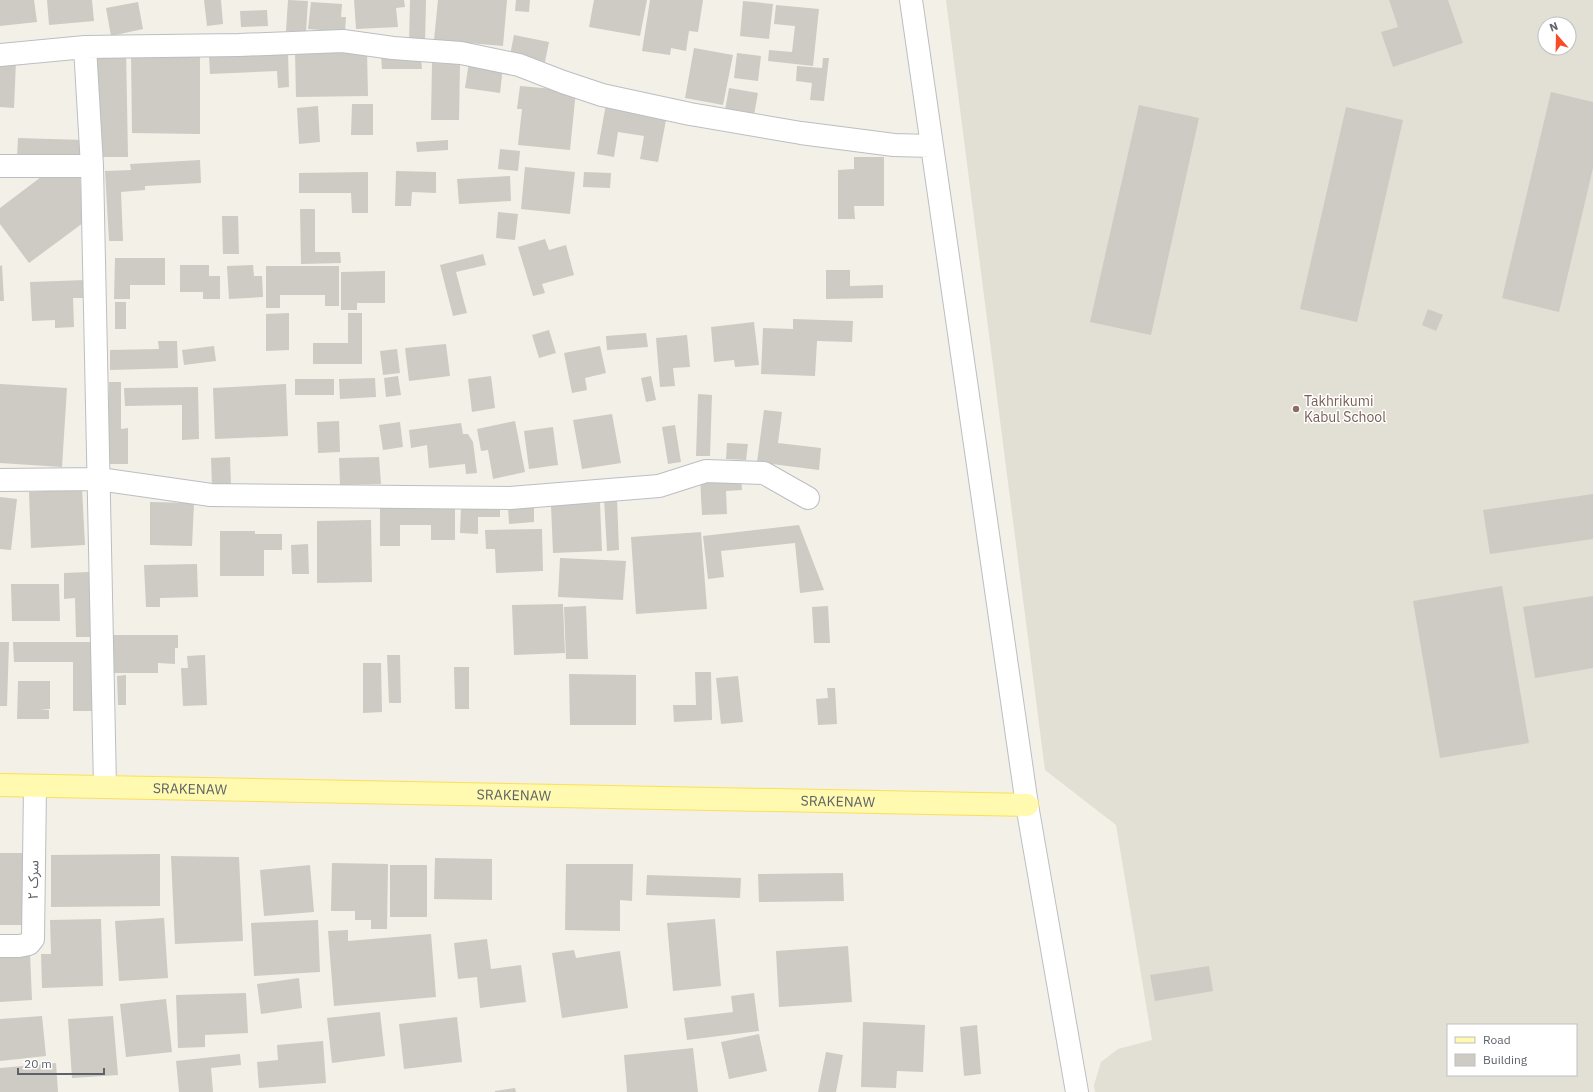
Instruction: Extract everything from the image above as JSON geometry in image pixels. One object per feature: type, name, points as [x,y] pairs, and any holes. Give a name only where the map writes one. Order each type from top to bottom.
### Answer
[{"type":"main road","name":"SRAKENAW","points":[[0,785],[1027,805]]},
{"type":"street","points":[[911,0],[1027,805],[1077,1092]]},
{"type":"street","points":[[0,55],[85,47],[239,45],[343,40],[393,48],[461,53],[519,65],[602,95],[690,114],[801,134],[894,145],[932,146]]},
{"type":"street","points":[[85,47],[92,166],[105,788]]},
{"type":"street","points":[[0,166],[92,166]]},
{"type":"street","points":[[0,480],[99,479],[211,495],[510,498],[659,486],[706,471],[713,471],[764,473],[808,498]]},
{"type":"street","name":"سرک ۲","points":[[0,946],[19,946],[29,944],[32,939],[35,786]]},
{"type":"shaded area","name":"Takhrikumi Kabul School","points":[[946,0],[1593,0],[1593,1092],[1095,1092],[1094,1085],[1101,1062],[1118,1049],[1152,1040],[1116,825],[1045,770]]},
{"type":"building","points":[[0,0],[34,0],[37,22],[0,26]]},
{"type":"building","points":[[47,0],[92,0],[94,21],[49,25]]},
{"type":"building","points":[[204,0],[221,0],[223,24],[207,26]]},
{"type":"building","points":[[288,0],[308,1],[306,32],[286,31]]},
{"type":"building","points":[[354,0],[404,0],[405,7],[396,8],[398,27],[356,29]]},
{"type":"building","points":[[410,0],[426,0],[425,43],[409,43]]},
{"type":"building","points":[[438,0],[507,0],[503,46],[434,40]]},
{"type":"building","points":[[516,0],[530,0],[529,12],[515,11]]},
{"type":"building","points":[[594,0],[647,0],[640,36],[589,27]]},
{"type":"building","points":[[650,0],[703,0],[698,32],[689,31],[686,51],[671,48],[670,55],[642,51]]},
{"type":"building","points":[[1389,0],[1448,0],[1463,43],[1393,67],[1381,32],[1398,27]]},
{"type":"building","points":[[743,1],[773,4],[769,39],[740,36]]},
{"type":"building","points":[[138,2],[143,29],[111,36],[106,8]]},
{"type":"building","points":[[311,2],[342,4],[341,17],[346,17],[345,32],[308,29]]},
{"type":"building","points":[[776,5],[819,9],[813,66],[768,61],[769,50],[792,52],[795,26],[774,24]]},
{"type":"building","points":[[267,10],[268,26],[241,27],[240,11]]},
{"type":"building","points":[[514,35],[549,42],[545,62],[510,55]]},
{"type":"building","points":[[126,48],[128,157],[96,157],[94,49]]},
{"type":"building","points":[[694,48],[733,55],[723,105],[685,98]]},
{"type":"building","points":[[367,50],[368,96],[296,97],[295,51]]},
{"type":"building","points":[[288,53],[289,87],[278,88],[277,71],[210,74],[209,56]]},
{"type":"building","points":[[737,53],[761,56],[758,81],[734,78]]},
{"type":"building","points":[[131,54],[200,54],[200,134],[132,133]]},
{"type":"building","points":[[381,56],[421,56],[422,69],[382,69]]},
{"type":"building","points":[[823,58],[829,58],[824,101],[810,100],[812,83],[796,81],[797,66],[822,68]]},
{"type":"building","points":[[0,60],[16,61],[14,108],[0,107]]},
{"type":"building","points":[[469,62],[503,67],[500,93],[465,88]]},
{"type":"building","points":[[432,63],[460,64],[459,120],[431,120]]},
{"type":"building","points":[[520,86],[576,91],[570,150],[518,145],[522,109],[517,109]]},
{"type":"building","points":[[729,88],[758,93],[754,115],[725,110]]},
{"type":"building","points":[[1551,92],[1593,102],[1593,168],[1559,312],[1502,298]]},
{"type":"building","points":[[352,104],[373,104],[373,135],[351,135]]},
{"type":"building","points":[[606,104],[667,115],[658,162],[640,159],[644,136],[618,132],[614,157],[597,154]]},
{"type":"building","points":[[1139,105],[1199,118],[1151,335],[1090,322]]},
{"type":"building","points":[[318,106],[320,142],[299,144],[297,108]]},
{"type":"building","points":[[1346,107],[1403,120],[1357,322],[1300,309]]},
{"type":"building","points":[[18,138],[84,140],[84,157],[17,157]]},
{"type":"building","points":[[448,140],[448,150],[417,152],[416,142]]},
{"type":"building","points":[[500,149],[520,151],[518,171],[498,169]]},
{"type":"building","points":[[854,157],[884,157],[884,206],[854,206],[855,219],[838,219],[838,170],[854,169]]},
{"type":"building","points":[[200,160],[201,183],[145,186],[145,190],[121,192],[123,241],[109,241],[105,171],[131,170],[130,164]]},
{"type":"building","points":[[525,167],[575,172],[570,214],[521,209]]},
{"type":"building","points":[[396,171],[436,172],[436,193],[412,192],[411,206],[395,206]]},
{"type":"building","points":[[368,172],[368,213],[352,213],[351,193],[299,193],[299,173]]},
{"type":"building","points":[[584,172],[611,173],[610,188],[583,187]]},
{"type":"building","points":[[45,174],[47,177],[80,178],[83,223],[29,263],[0,224],[0,208]]},
{"type":"building","points":[[510,176],[511,201],[459,204],[457,179]]},
{"type":"building","points":[[300,209],[315,209],[315,252],[340,252],[341,263],[301,264]]},
{"type":"building","points":[[498,212],[518,214],[515,240],[496,238]]},
{"type":"building","points":[[222,216],[238,216],[239,254],[223,254]]},
{"type":"building","points":[[545,239],[549,250],[566,245],[574,275],[542,284],[545,293],[533,296],[518,247]]},
{"type":"building","points":[[483,254],[486,265],[456,272],[467,313],[453,316],[440,265]]},
{"type":"building","points":[[115,258],[165,258],[165,285],[130,285],[130,299],[114,299]]},
{"type":"building","points":[[2,265],[4,301],[0,301],[0,266]]},
{"type":"building","points":[[180,265],[209,265],[209,276],[220,276],[220,299],[203,299],[203,292],[180,292]]},
{"type":"building","points":[[253,265],[254,276],[262,276],[263,297],[229,299],[227,266]]},
{"type":"building","points":[[266,266],[339,266],[339,306],[325,306],[325,295],[280,295],[280,308],[266,308]]},
{"type":"building","points":[[826,270],[850,270],[850,286],[883,285],[883,298],[826,299]]},
{"type":"building","points":[[385,271],[385,303],[357,303],[357,310],[341,310],[341,272]]},
{"type":"building","points":[[86,280],[87,298],[73,298],[74,327],[55,328],[55,320],[32,321],[30,282]]},
{"type":"building","points":[[115,302],[126,302],[126,329],[115,329]]},
{"type":"building","points":[[1428,309],[1443,315],[1436,331],[1422,325]]},
{"type":"building","points":[[289,313],[289,350],[266,351],[266,314]]},
{"type":"building","points":[[348,313],[362,313],[362,364],[313,364],[313,343],[348,343]]},
{"type":"building","points":[[793,319],[853,321],[852,342],[817,341],[815,376],[761,374],[763,328],[793,329]]},
{"type":"building","points":[[754,322],[759,365],[735,367],[734,360],[714,362],[711,327]]},
{"type":"building","points":[[549,330],[556,353],[539,358],[532,335]]},
{"type":"building","points":[[646,333],[648,347],[607,350],[606,336]]},
{"type":"building","points":[[687,335],[690,367],[673,368],[675,386],[660,387],[656,338]]},
{"type":"building","points":[[158,341],[177,341],[178,368],[110,370],[110,350],[159,349]]},
{"type":"building","points":[[446,344],[450,376],[409,381],[405,348]]},
{"type":"building","points":[[214,346],[216,361],[184,365],[182,350]]},
{"type":"building","points":[[600,346],[606,373],[585,378],[587,390],[572,393],[564,353]]},
{"type":"building","points":[[397,349],[400,373],[383,375],[380,351]]},
{"type":"building","points":[[398,376],[401,395],[386,397],[384,378]]},
{"type":"building","points":[[491,376],[495,408],[472,412],[468,379]]},
{"type":"building","points":[[651,376],[656,400],[646,402],[641,378]]},
{"type":"building","points":[[375,378],[376,397],[340,399],[339,379]]},
{"type":"building","points":[[295,379],[334,379],[334,395],[295,395]]},
{"type":"building","points":[[109,382],[121,382],[121,429],[128,428],[128,464],[109,464]]},
{"type":"building","points":[[0,384],[67,388],[62,467],[0,463]]},
{"type":"building","points":[[286,384],[288,436],[215,439],[213,388]]},
{"type":"building","points":[[198,387],[199,439],[182,440],[182,405],[125,406],[124,388]]},
{"type":"building","points":[[698,394],[712,395],[710,456],[696,456]]},
{"type":"building","points":[[764,410],[782,412],[778,443],[821,448],[819,470],[757,462]]},
{"type":"building","points":[[612,414],[621,463],[582,469],[573,420]]},
{"type":"building","points":[[339,421],[340,452],[318,453],[317,422]]},
{"type":"building","points":[[515,421],[525,472],[493,479],[488,450],[481,451],[477,429]]},
{"type":"building","points":[[400,422],[403,447],[383,450],[379,425]]},
{"type":"building","points":[[461,423],[463,434],[468,434],[473,442],[477,473],[466,474],[465,464],[429,468],[427,445],[411,448],[409,430]]},
{"type":"building","points":[[675,425],[681,462],[668,464],[662,427]]},
{"type":"building","points":[[553,427],[558,465],[529,469],[524,431]]},
{"type":"building","points":[[727,443],[748,444],[746,460],[726,459]]},
{"type":"building","points":[[230,457],[231,486],[212,487],[211,458]]},
{"type":"building","points":[[379,457],[381,484],[340,485],[339,458]]},
{"type":"building","points":[[741,475],[742,490],[726,491],[727,514],[702,515],[700,477]]},
{"type":"building","points":[[82,489],[85,545],[31,548],[29,492]]},
{"type":"building","points":[[1593,494],[1593,539],[1490,554],[1483,510]]},
{"type":"building","points":[[0,497],[17,499],[11,550],[0,549]]},
{"type":"building","points":[[604,499],[617,499],[619,550],[607,551]]},
{"type":"building","points":[[150,502],[194,503],[192,546],[150,545]]},
{"type":"building","points":[[600,503],[602,551],[553,553],[551,505]]},
{"type":"building","points":[[455,505],[455,540],[431,540],[431,525],[400,525],[400,546],[380,546],[380,507]]},
{"type":"building","points":[[534,506],[534,522],[509,524],[508,507]]},
{"type":"building","points":[[461,507],[500,507],[500,517],[478,517],[478,534],[460,533]]},
{"type":"building","points":[[371,520],[372,582],[317,583],[317,521]]},
{"type":"building","points":[[799,525],[824,590],[800,593],[795,543],[721,551],[724,577],[708,579],[703,536]]},
{"type":"building","points":[[542,529],[543,571],[496,573],[495,549],[486,549],[485,530]]},
{"type":"building","points":[[220,531],[255,531],[255,534],[282,534],[282,550],[264,550],[264,576],[220,576]]},
{"type":"building","points":[[701,532],[707,609],[636,614],[631,537]]},
{"type":"building","points":[[308,544],[309,574],[292,574],[291,545]]},
{"type":"building","points":[[560,558],[626,561],[623,600],[558,597]]},
{"type":"building","points":[[197,564],[198,597],[160,598],[160,607],[146,607],[144,565]]},
{"type":"building","points":[[89,572],[91,637],[76,637],[75,598],[64,599],[64,573]]},
{"type":"building","points":[[11,584],[59,584],[60,621],[12,621]]},
{"type":"building","points":[[1502,586],[1529,743],[1440,758],[1413,601]]},
{"type":"building","points":[[1593,596],[1593,668],[1535,678],[1523,607]]},
{"type":"building","points":[[563,604],[565,653],[514,655],[512,605]]},
{"type":"building","points":[[586,606],[588,659],[566,659],[564,607]]},
{"type":"building","points":[[828,606],[830,643],[814,643],[812,607]]},
{"type":"building","points":[[112,635],[178,635],[178,648],[175,648],[175,664],[158,663],[158,673],[112,673]]},
{"type":"building","points":[[0,642],[9,642],[7,706],[0,706]]},
{"type":"building","points":[[13,642],[97,642],[97,711],[73,711],[73,662],[14,662]]},
{"type":"building","points":[[205,655],[207,705],[183,706],[181,668],[188,668],[187,656]]},
{"type":"building","points":[[387,655],[400,655],[401,703],[389,703]]},
{"type":"building","points":[[363,663],[381,663],[382,712],[363,713]]},
{"type":"building","points":[[454,667],[469,667],[469,709],[455,709]]},
{"type":"building","points":[[695,672],[711,672],[712,720],[674,722],[673,705],[696,705]]},
{"type":"building","points":[[569,674],[636,675],[636,725],[570,725]]},
{"type":"building","points":[[126,675],[126,705],[118,705],[117,676]]},
{"type":"building","points":[[738,676],[743,722],[721,724],[716,678]]},
{"type":"building","points":[[18,681],[50,681],[50,709],[40,709],[49,710],[49,719],[17,719]]},
{"type":"building","points":[[827,688],[835,688],[837,724],[818,725],[816,699],[828,698]]},
{"type":"building","points":[[0,853],[23,853],[24,925],[0,925]]},
{"type":"building","points":[[160,854],[160,906],[51,907],[51,855]]},
{"type":"building","points":[[171,856],[239,857],[243,941],[175,944]]},
{"type":"building","points":[[435,858],[492,859],[492,900],[434,899]]},
{"type":"building","points":[[332,863],[388,864],[387,929],[371,929],[371,920],[355,920],[355,911],[331,911]]},
{"type":"building","points":[[566,864],[633,864],[632,901],[620,900],[620,931],[565,930]]},
{"type":"building","points":[[310,865],[314,912],[264,916],[260,870]]},
{"type":"building","points":[[390,865],[427,865],[427,917],[390,917]]},
{"type":"building","points":[[843,873],[844,901],[759,902],[758,874]]},
{"type":"building","points":[[647,875],[741,878],[740,898],[646,895]]},
{"type":"building","points":[[164,918],[168,978],[119,981],[115,921]]},
{"type":"building","points":[[101,919],[103,986],[42,988],[41,954],[51,954],[50,920]]},
{"type":"building","points":[[715,919],[721,986],[673,991],[667,923]]},
{"type":"building","points":[[318,920],[320,972],[254,976],[251,923]]},
{"type":"building","points":[[348,930],[348,941],[431,934],[436,997],[334,1006],[328,931]]},
{"type":"building","points":[[487,939],[491,969],[521,965],[526,1002],[480,1008],[477,977],[458,979],[454,943]]},
{"type":"building","points":[[848,946],[852,1002],[779,1007],[776,951]]},
{"type":"building","points":[[574,950],[576,958],[620,951],[628,1008],[562,1018],[552,953]]},
{"type":"building","points":[[30,953],[32,1000],[0,1002],[0,955]]},
{"type":"building","points":[[1209,966],[1213,991],[1155,1001],[1150,975]]},
{"type":"building","points":[[299,978],[302,1008],[261,1014],[257,984]]},
{"type":"building","points":[[246,993],[248,1033],[205,1035],[205,1047],[178,1048],[176,995]]},
{"type":"building","points":[[754,993],[759,1031],[687,1040],[684,1018],[733,1012],[731,996]]},
{"type":"building","points":[[166,999],[172,1052],[126,1057],[120,1004]]},
{"type":"building","points":[[380,1012],[385,1056],[332,1063],[327,1018]]},
{"type":"building","points":[[42,1016],[46,1056],[0,1061],[0,1019]]},
{"type":"building","points":[[113,1016],[118,1075],[72,1078],[68,1019]]},
{"type":"building","points":[[457,1017],[462,1062],[404,1069],[399,1024]]},
{"type":"building","points":[[863,1022],[925,1025],[923,1072],[897,1071],[896,1088],[861,1087]]},
{"type":"building","points":[[977,1025],[981,1074],[964,1076],[960,1027]]},
{"type":"building","points":[[759,1034],[767,1071],[729,1079],[721,1042]]},
{"type":"building","points":[[323,1041],[326,1083],[259,1088],[257,1062],[278,1060],[277,1045]]},
{"type":"building","points":[[693,1048],[698,1092],[627,1092],[624,1055]]},
{"type":"building","points":[[826,1052],[843,1055],[836,1092],[818,1092]]},
{"type":"building","points":[[240,1054],[241,1065],[211,1068],[213,1092],[179,1092],[176,1061]]},
{"type":"building","points":[[56,1063],[58,1092],[0,1092],[0,1068]]},
{"type":"building","points":[[515,1088],[516,1092],[495,1092],[495,1091]]},
{"type":"place","name":"Takhrikumi Kabul School","points":[[1296,409]]}]
